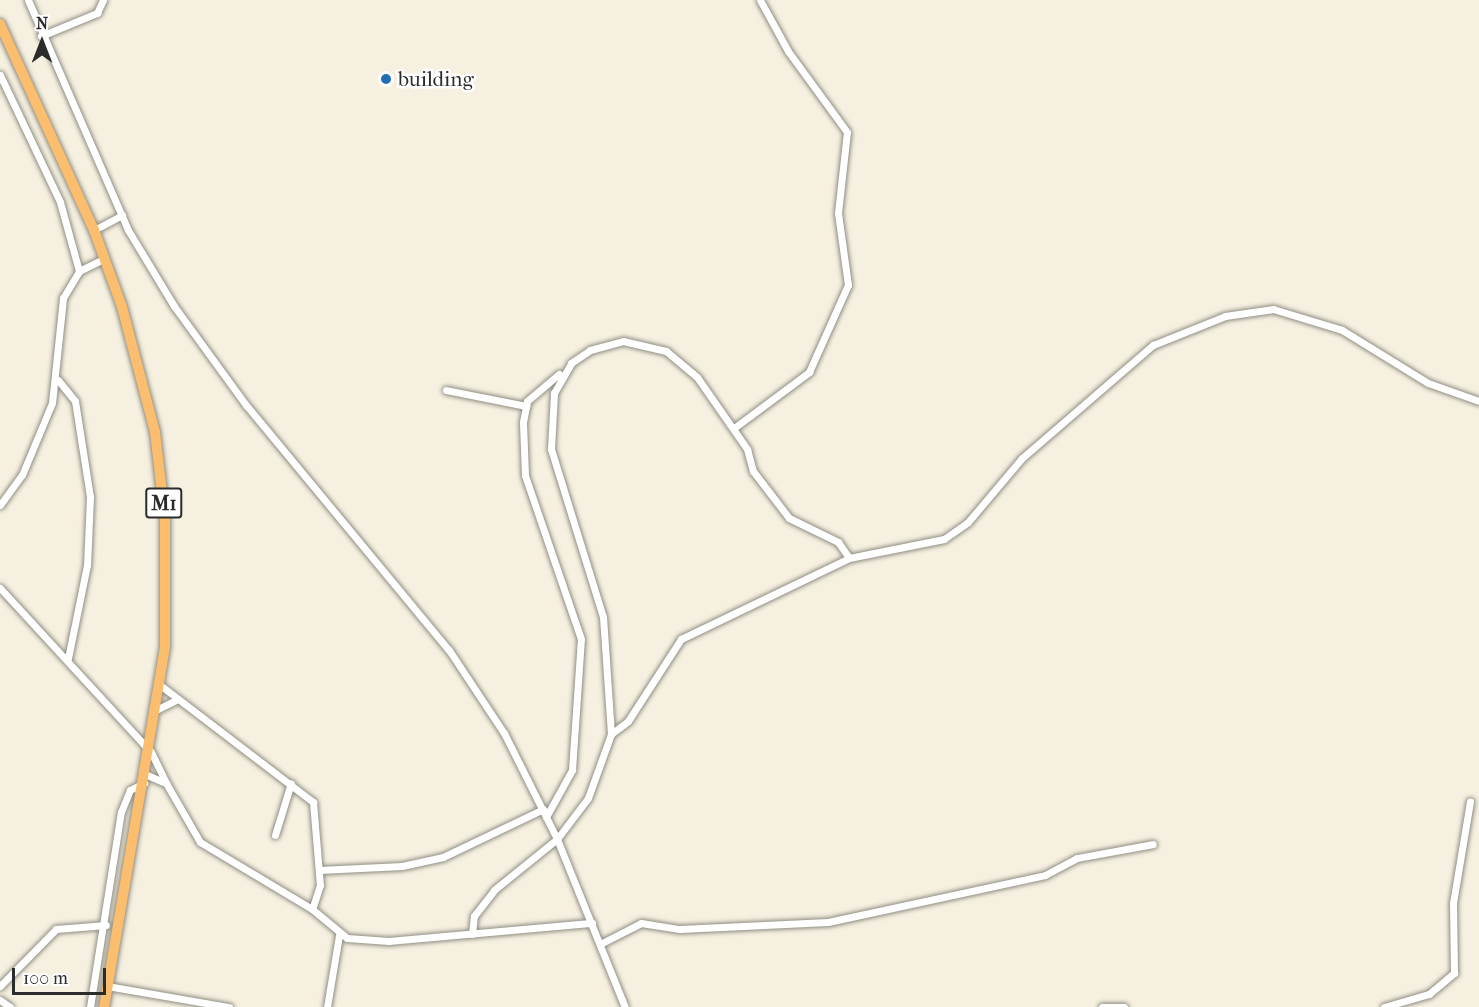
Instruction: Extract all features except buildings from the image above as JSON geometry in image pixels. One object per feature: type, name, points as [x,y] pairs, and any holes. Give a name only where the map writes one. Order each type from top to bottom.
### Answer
[{"type":"highway","name":"M1","points":[[0,24],[94,230],[122,307],[159,462],[168,601],[160,685],[151,752],[104,1007]]},
{"type":"street","points":[[28,0],[41,36],[122,215],[206,353],[473,683],[557,839],[625,1007]]},
{"type":"street","points":[[41,36],[97,13],[103,0]]},
{"type":"street","points":[[734,428],[809,372],[848,285],[838,213],[847,132],[788,51],[760,0]]},
{"type":"street","points":[[0,75],[60,202],[79,271]]},
{"type":"street","points":[[94,230],[122,215]]},
{"type":"street","points":[[0,505],[28,461],[58,380],[60,311],[79,271],[104,259]]},
{"type":"street","points":[[611,734],[628,721],[681,639],[849,558],[944,539],[968,522],[1022,458],[1144,351],[1198,324],[1248,310],[1273,309],[1342,330],[1428,383],[1479,401]]},
{"type":"street","points":[[319,870],[402,866],[443,857],[544,813],[572,770],[581,639],[525,475],[526,406],[561,373],[608,344],[653,345],[688,368],[734,428],[753,471],[789,518],[838,542],[849,558]]},
{"type":"street","points":[[472,934],[474,916],[494,890],[557,839],[598,781],[611,734],[603,616],[552,449],[552,408],[561,373]]},
{"type":"street","points":[[58,380],[75,401],[90,497],[87,565],[68,658]]},
{"type":"street","points":[[446,390],[526,406]]},
{"type":"street","points":[[0,588],[68,658],[151,752],[200,842],[312,909],[339,935],[389,941],[592,923]]},
{"type":"street","points":[[160,685],[176,700],[291,783],[313,802],[319,870],[312,909]]},
{"type":"street","points":[[156,710],[176,700]]},
{"type":"street","points":[[90,1007],[106,926],[121,812],[130,790],[146,779],[166,783]]},
{"type":"street","points":[[275,835],[291,783]]},
{"type":"street","points":[[1384,1007],[1429,994],[1454,973],[1453,903],[1470,801]]},
{"type":"street","points":[[600,944],[641,923],[680,929],[828,922],[1044,875],[1077,858],[1153,844]]},
{"type":"street","points":[[0,986],[56,929],[106,926]]},
{"type":"street","points":[[327,1007],[339,935]]},
{"type":"street","points":[[107,986],[229,1007]]},
{"type":"street","points":[[0,1000],[10,1007]]},
{"type":"street","points":[[1102,1007],[1124,1007]]},
{"type":"place","name":"building","points":[[386,79]]}]
